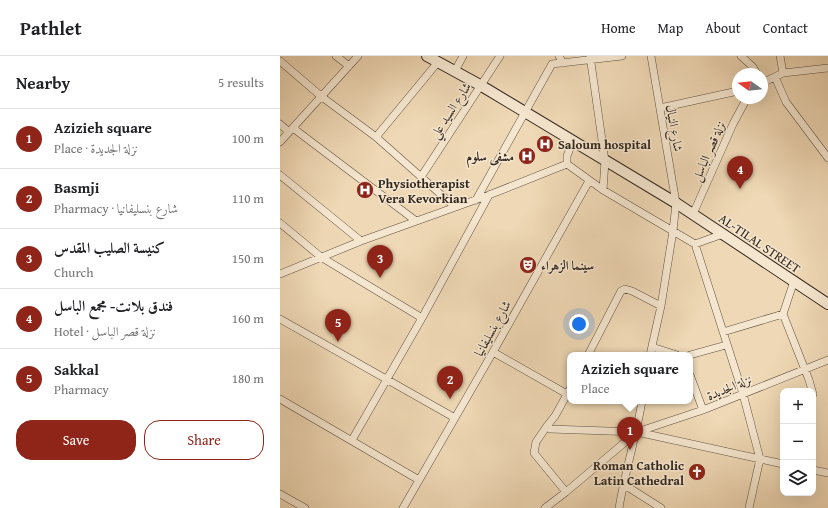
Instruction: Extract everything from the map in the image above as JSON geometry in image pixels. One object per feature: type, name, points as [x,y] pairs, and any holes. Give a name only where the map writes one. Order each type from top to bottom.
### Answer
[{"type":"main road","name":"AL-TILAL STREET","points":[[427,56],[480,85],[676,203],[828,304]]},
{"type":"street","points":[[336,56],[349,66]]},
{"type":"street","points":[[280,142],[358,56]]},
{"type":"street","points":[[455,71],[464,56]]},
{"type":"street","name":"شارع السيد علي","points":[[421,177],[500,56]]},
{"type":"street","points":[[559,56],[563,63]]},
{"type":"street","points":[[476,200],[552,64],[590,58],[622,56]]},
{"type":"street","name":"شارع النيال","points":[[650,56],[676,203],[661,306],[651,352]]},
{"type":"street","points":[[741,56],[754,68]]},
{"type":"street","points":[[780,56],[783,73]]},
{"type":"street","points":[[590,58],[605,161],[603,190]]},
{"type":"street","points":[[280,61],[322,97],[376,138],[455,207]]},
{"type":"street","points":[[376,138],[438,62]]},
{"type":"street","points":[[768,80],[783,73],[828,68]]},
{"type":"street","points":[[775,77],[786,102],[828,158]]},
{"type":"street","points":[[660,108],[732,92]]},
{"type":"street","name":"نزلة قصر الباسل","points":[[693,214],[733,124],[744,104]]},
{"type":"street","points":[[280,124],[291,130],[416,221]]},
{"type":"street","points":[[567,164],[567,156],[573,141]]},
{"type":"street","points":[[567,164],[603,190],[695,244],[743,394],[760,459],[750,508]]},
{"type":"street","points":[[280,274],[361,241],[476,200],[567,164]]},
{"type":"street","points":[[280,176],[361,241]]},
{"type":"street","name":"شارع بنسليفانيا","points":[[403,508],[589,181]]},
{"type":"street","points":[[352,440],[388,379],[489,195]]},
{"type":"street","points":[[280,223],[321,257],[422,318]]},
{"type":"street","points":[[695,244],[723,234]]},
{"type":"street","points":[[794,281],[783,314],[812,388]]},
{"type":"street","points":[[590,352],[621,291],[625,289],[632,291],[661,306]]},
{"type":"street","points":[[723,332],[783,314]]},
{"type":"street","points":[[280,319],[455,418]]},
{"type":"street","points":[[693,354],[726,344]]},
{"type":"street","points":[[652,347],[668,352]]},
{"type":"street","points":[[493,352],[567,390]]},
{"type":"street","name":"نزلة الجديدة","points":[[545,508],[637,432],[703,410],[828,360]]},
{"type":"street","points":[[693,383],[703,410]]},
{"type":"street","points":[[566,492],[534,453],[536,442],[567,394]]},
{"type":"street","points":[[280,399],[419,480]]},
{"type":"street","points":[[620,508],[623,484],[637,432],[642,404]]},
{"type":"street","points":[[547,426],[555,430],[637,432],[780,463]]},
{"type":"street","points":[[816,471],[828,473]]},
{"type":"street","points":[[623,484],[661,508]]},
{"type":"street","points":[[280,494],[305,508]]},
{"type":"place","name":"Saloum hospital","points":[[545,144]]},
{"type":"place","name":"مشفى سلوم","points":[[527,156]]},
{"type":"place","name":"فندق بلانت- مجمع الباسل","points":[[740,189]]},
{"type":"place","name":"Physiotherapist Vera Kevorkian","points":[[365,190]]},
{"type":"place","name":"سينما الزهراء","points":[[528,265]]},
{"type":"place","name":"كنيسة الصليب المقدس","points":[[380,278]]},
{"type":"place","name":"Sakkal","points":[[338,342]]},
{"type":"place","name":"Basmji","points":[[450,399]]},
{"type":"place","name":"Azizieh square","points":[[630,450]]},
{"type":"place","name":"Roman Catholic Latin Cathedral","points":[[697,472]]}]
